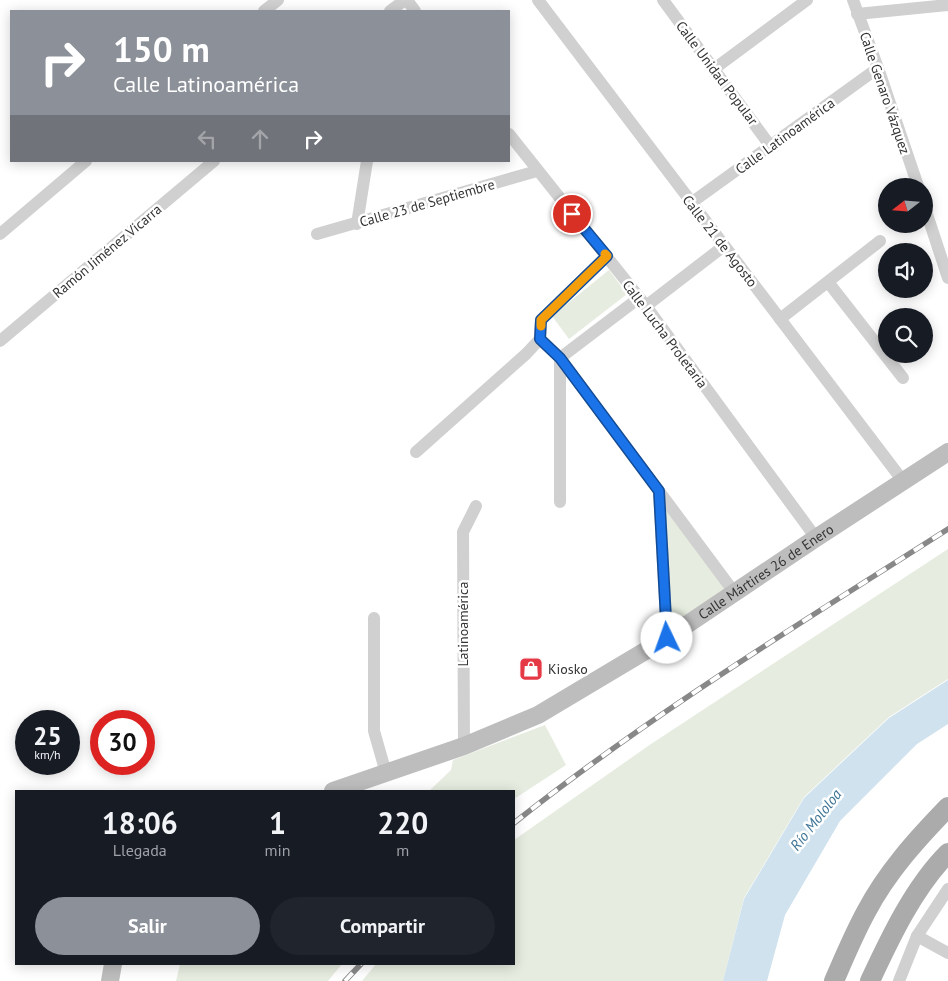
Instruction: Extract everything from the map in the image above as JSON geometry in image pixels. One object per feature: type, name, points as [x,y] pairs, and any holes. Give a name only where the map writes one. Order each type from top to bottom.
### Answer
[{"type":"main road","points":[[834,981],[866,912],[892,870],[920,836],[948,807]]},
{"type":"main road","points":[[870,981],[896,928],[917,893],[948,853]]},
{"type":"street","points":[[265,10],[278,0]]},
{"type":"street","name":"Calle 21 de Agosto","points":[[538,0],[903,481]]},
{"type":"street","name":"Calle Unidad Popular","points":[[662,0],[771,146]]},
{"type":"street","points":[[714,69],[806,0]]},
{"type":"street","name":"Calle Genaro Vázquez","points":[[852,0],[878,68],[915,178]]},
{"type":"street","points":[[399,3],[413,10]]},
{"type":"street","points":[[857,14],[948,5]]},
{"type":"street","name":"Calle Latinoamérica","points":[[691,203],[878,68]]},
{"type":"street","name":"Calle Lucha Proletaria","points":[[510,135],[642,302],[816,538]]},
{"type":"street","points":[[0,234],[85,162]]},
{"type":"street","name":"Ramón Jiménez Vicarra","points":[[0,341],[213,162]]},
{"type":"street","points":[[357,224],[367,162]]},
{"type":"street","name":"Calle 23 de Septiembre","points":[[317,234],[537,171]]},
{"type":"street","points":[[933,232],[948,278]]},
{"type":"street","points":[[780,319],[880,241]]},
{"type":"street","points":[[560,358],[724,246]]},
{"type":"street","points":[[416,452],[526,354],[540,339],[541,320],[607,256]]},
{"type":"street","points":[[828,282],[903,378]]},
{"type":"street","points":[[540,339],[560,358],[734,592]]},
{"type":"street","points":[[560,358],[560,502]]},
{"type":"street","name":"Calle Mártires 26 de Enero","points":[[336,790],[464,746],[538,715],[667,638],[948,452]]},
{"type":"street","points":[[659,491],[667,638]]},
{"type":"street","name":"Latinoamérica","points":[[464,746],[463,532],[476,506]]},
{"type":"street","points":[[374,618],[374,731],[386,773]]},
{"type":"street","points":[[899,981],[917,936],[948,889]]},
{"type":"street","points":[[917,936],[948,953]]},
{"type":"street","points":[[110,981],[114,965]]},
{"type":"shaded area","points":[[609,270],[627,294],[569,339],[552,316]]},
{"type":"shaded area","points":[[659,491],[734,592],[667,638]]},
{"type":"shaded area","points":[[948,549],[948,679],[889,717],[804,797],[744,898],[723,981],[362,981],[375,965],[515,965],[515,839],[651,744]]},
{"type":"shaded area","points":[[545,725],[566,765],[515,798],[515,790],[430,790],[451,770],[453,760]]},
{"type":"shaded area","points":[[180,965],[341,965],[328,981],[176,981]]},
{"type":"water","name":"Río Mololoa","points":[[948,680],[948,724],[917,744],[840,821],[785,915],[767,981],[723,981],[744,899],[804,798],[889,718]]},
{"type":"railway","points":[[515,822],[619,744],[727,670],[948,529]]},
{"type":"railway","points":[[345,981],[360,965]]},
{"type":"slow traffic","points":[[541,326],[541,320],[607,256],[605,254]]},
{"type":"place","name":"Kiosko","points":[[531,669]]},
{"type":"route","points":[[572,214],[607,256],[541,320],[540,339],[560,358],[659,491],[667,638]]}]
